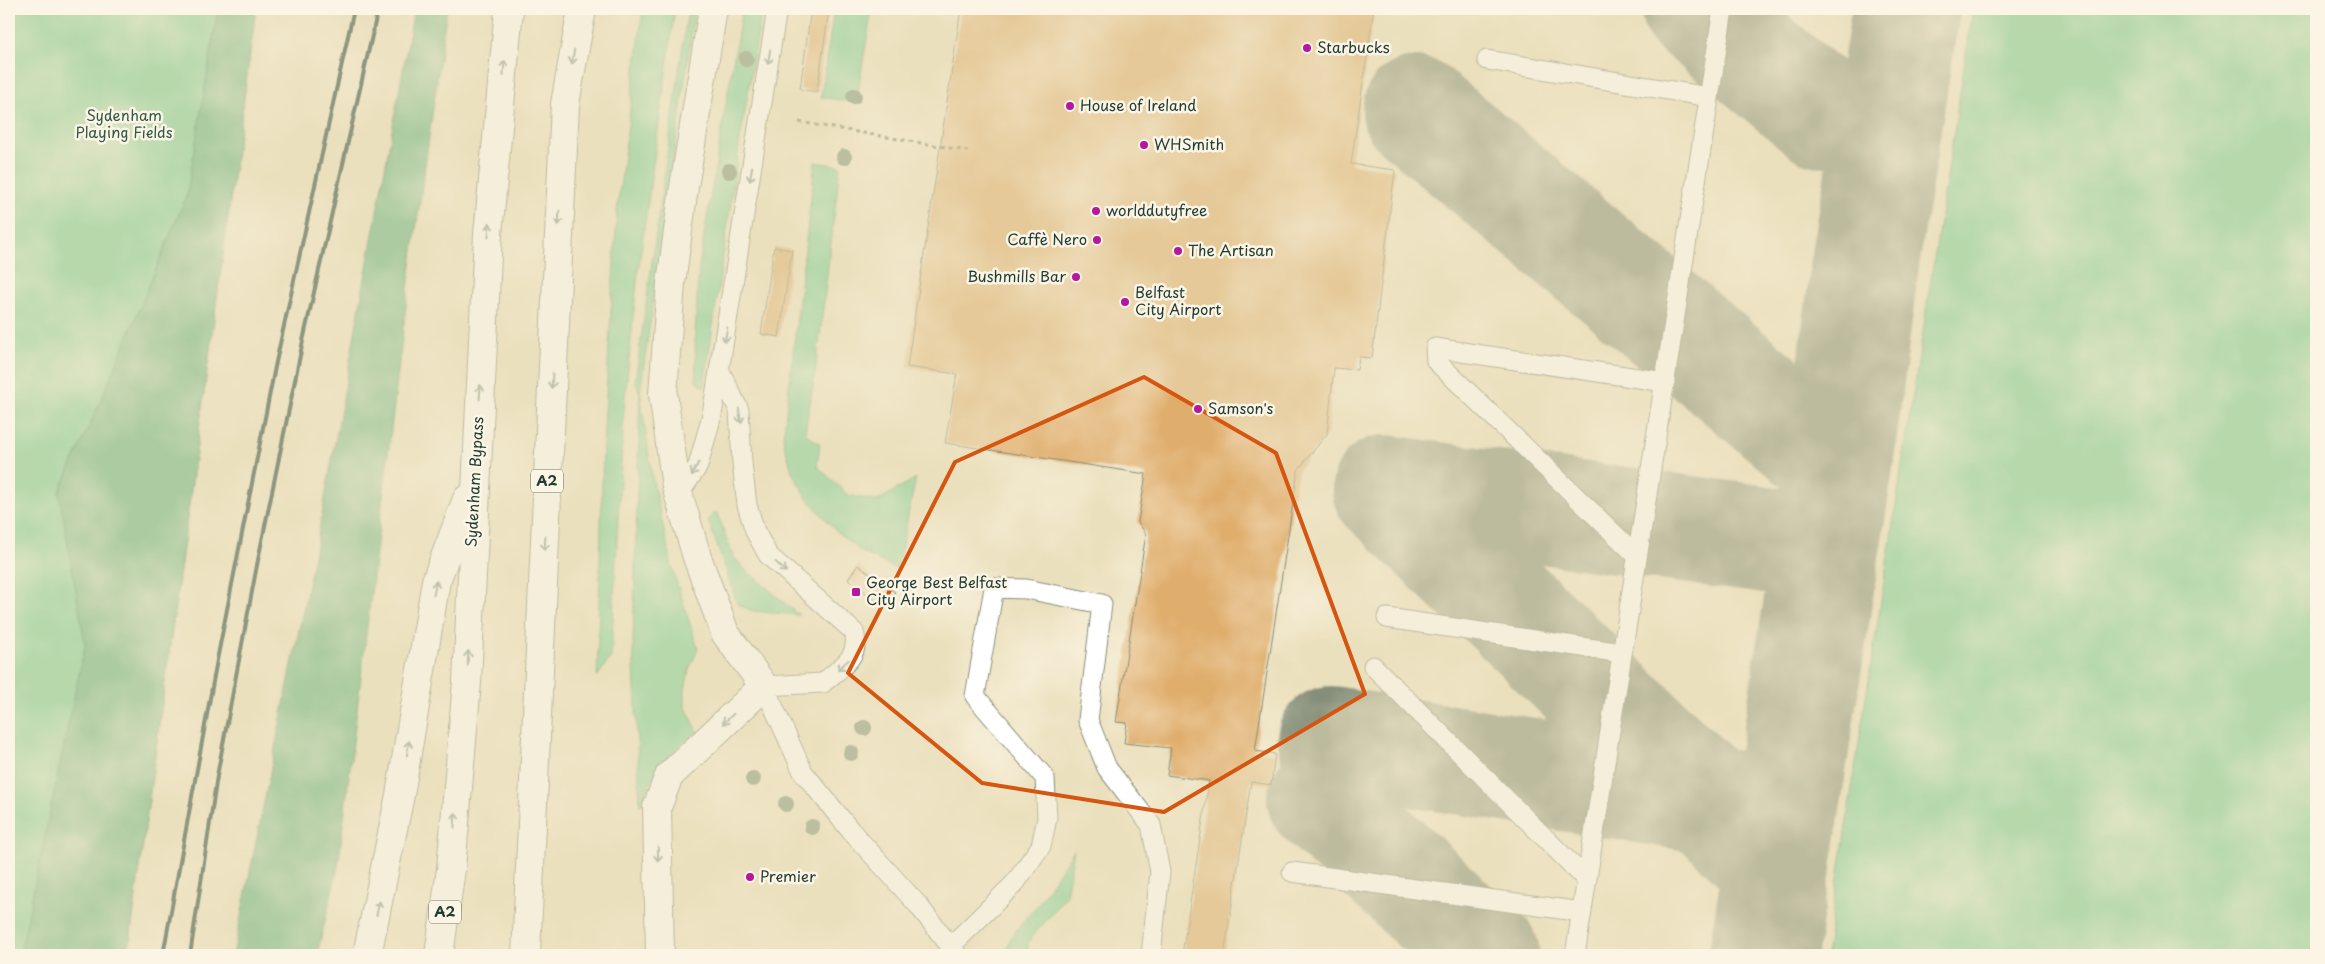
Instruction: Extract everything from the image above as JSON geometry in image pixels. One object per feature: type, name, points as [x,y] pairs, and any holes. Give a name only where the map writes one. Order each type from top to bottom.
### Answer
[{"type":"main road","name":"Sydenham Bypass","points":[[439,955],[451,869],[467,682],[475,476],[488,234],[509,9]]},
{"type":"main road","name":"A2","points":[[526,955],[565,104],[582,9]]},
{"type":"main road","points":[[660,955],[657,807],[669,776],[764,686],[725,633],[697,557],[679,494],[663,394],[669,301],[684,186],[713,9]]},
{"type":"main road","points":[[368,955],[400,795],[436,582],[475,476]]},
{"type":"lane","points":[[679,494],[698,466],[712,415],[777,9]]},
{"type":"lane","points":[[1575,955],[1723,9]]},
{"type":"lane","points":[[1487,60],[1709,97]]},
{"type":"lane","points":[[1637,556],[1436,361],[1435,348],[1664,382]]},
{"type":"lane","points":[[720,371],[740,410],[742,463],[747,505],[760,544],[774,561],[854,632],[857,642],[855,654],[824,684],[764,686],[803,772],[954,951],[1015,883],[1041,846],[1046,818],[1045,778],[976,696],[994,588],[1026,589],[1102,604],[1088,720],[1107,768],[1151,824],[1160,872],[1151,955]]},
{"type":"lane","points":[[1386,618],[1622,653]]},
{"type":"lane","points":[[1373,666],[1586,879]]},
{"type":"lane","points":[[1292,872],[1582,912]]},
{"type":"path","points":[[799,122],[968,151]]},
{"type":"highlighted area","points":[[1144,377],[1276,453],[1365,694],[1164,812],[982,783],[848,673],[955,462]]},
{"type":"green space","name":"Sydenham Playing Fields","points":[[9,9],[256,9],[128,955],[9,955]]},
{"type":"green space","points":[[218,9],[256,9],[128,955],[20,955],[85,645],[59,492],[106,389],[187,194]]},
{"type":"green space","points":[[414,9],[447,9],[411,266],[338,867],[317,955],[233,955],[317,541]]},
{"type":"green space","points":[[643,9],[675,9],[638,272],[624,407],[611,657],[597,677],[603,447],[617,211]]},
{"type":"green space","points":[[688,9],[695,9],[640,392],[635,382]]},
{"type":"green space","points":[[742,9],[762,9],[739,146],[704,387],[696,381],[695,333],[699,266]]},
{"type":"green space","points":[[834,9],[872,9],[856,103],[821,97]]},
{"type":"green space","points":[[1973,9],[2316,9],[2316,955],[1826,955]]},
{"type":"green space","points":[[815,162],[840,166],[817,360],[805,433],[820,444],[817,466],[848,495],[877,501],[916,478],[897,569],[863,553],[837,532],[807,498],[792,472],[783,439]]},
{"type":"green space","points":[[640,392],[652,476],[672,567],[698,649],[689,670],[685,690],[685,706],[698,731],[663,764],[651,782],[640,806],[633,643]]},
{"type":"green space","points":[[713,513],[717,513],[733,556],[747,571],[799,615],[753,611],[738,605],[708,520]]},
{"type":"green space","points":[[1074,850],[1066,896],[1028,942],[1028,955],[1003,955],[1014,932],[1036,907]]},
{"type":"building","points":[[811,9],[829,9],[817,92],[800,89]]},
{"type":"building","name":"Belfast City Airport","points":[[961,9],[1374,9],[1351,164],[1395,170],[1372,358],[1359,357],[1357,370],[1334,368],[1327,434],[1298,470],[1255,751],[1275,754],[1271,785],[1251,782],[1224,955],[1182,955],[1209,781],[1167,775],[1171,748],[1124,743],[1127,723],[1116,722],[1146,534],[1138,522],[1146,474],[945,443],[957,374],[907,367]]},
{"type":"building","points":[[774,247],[792,250],[779,337],[761,334]]},
{"type":"building","points":[[858,565],[895,592],[884,607],[848,579]]},
{"type":"taxiway","points":[[1695,9],[1822,113]]},
{"type":"taxiway","points":[[1763,955],[1839,465],[1865,263],[1906,9]]},
{"type":"taxiway","points":[[1416,111],[1839,465]]},
{"type":"taxiway","points":[[1386,489],[1777,867]]},
{"type":"taxiway","points":[[1386,489],[1826,548]]},
{"type":"taxiway","points":[[1331,740],[1727,803]]},
{"type":"taxiway","points":[[1321,799],[1486,955]]},
{"type":"railway","points":[[163,955],[217,660],[276,362],[354,9]]},
{"type":"railway","points":[[190,955],[217,776],[258,560],[303,341],[378,9]]},
{"type":"place","name":"Starbucks","points":[[1307,48]]},
{"type":"place","name":"House of Ireland","points":[[1070,106]]},
{"type":"place","name":"WHSmith","points":[[1144,145]]},
{"type":"place","name":"worlddutyfree","points":[[1096,211]]},
{"type":"place","name":"Caffè Nero","points":[[1097,240]]},
{"type":"place","name":"The Artisan","points":[[1178,251]]},
{"type":"place","name":"Bushmills Bar","points":[[1076,277]]},
{"type":"place","name":"Belfast City Airport","points":[[1125,302]]},
{"type":"place","name":"Samson's","points":[[1198,409]]},
{"type":"place","name":"George Best Belfast City Airport","points":[[856,592]]},
{"type":"place","name":"Premier","points":[[750,877]]}]
